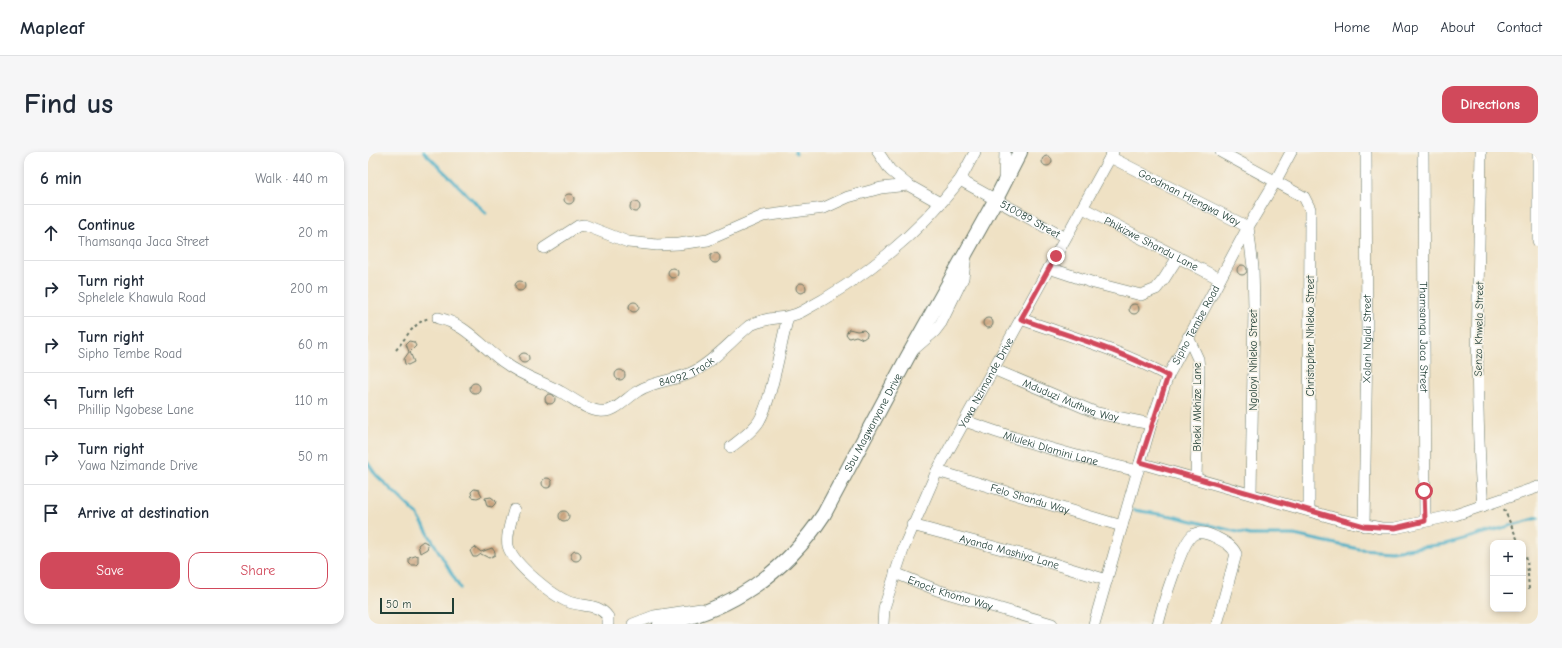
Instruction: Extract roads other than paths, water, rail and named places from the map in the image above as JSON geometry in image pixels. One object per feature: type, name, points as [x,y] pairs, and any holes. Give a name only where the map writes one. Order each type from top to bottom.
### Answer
[{"type":"main road","name":"Sbu Magwanyane Drive","points":[[660,624],[692,617],[713,609],[753,589],[792,555],[812,533],[824,514],[911,352],[996,199],[1020,152]]},
{"type":"street","points":[[878,152],[890,170],[908,185],[940,203]]},
{"type":"street","name":"84092 Track","points":[[438,318],[445,319],[460,327],[498,359],[515,370],[599,412],[619,406],[638,391],[695,371],[749,326],[758,321],[788,316],[811,306],[868,270],[911,234],[940,203],[960,180],[976,152]]},
{"type":"street","points":[[1004,184],[1003,162],[1005,152]]},
{"type":"street","name":"Christopher Nhleko Street","points":[[1221,152],[1304,197],[1310,209],[1309,510]]},
{"type":"street","name":"Sipho Tembe Road","points":[[1094,624],[1151,424],[1168,376],[1248,227],[1291,152]]},
{"type":"street","name":"Xolani Ngidi Street","points":[[1364,526],[1367,340],[1366,152]]},
{"type":"street","name":"Thamsanqa Jaca Street","points":[[1423,152],[1425,521]]},
{"type":"street","name":"Senzo Khwela Street","points":[[1481,152],[1478,374],[1479,448],[1483,506]]},
{"type":"street","points":[[1538,152],[1538,241]]},
{"type":"street","name":"Yawa Nzimande Drive","points":[[883,624],[884,608],[895,573],[912,525],[937,471],[1112,154]]},
{"type":"street","name":"Goodman Hlengwa Way","points":[[1112,154],[1248,227]]},
{"type":"street","name":"510089 Street","points":[[960,180],[1065,238]]},
{"type":"street","points":[[544,248],[578,226],[584,225],[628,242],[656,245],[692,243],[708,240],[763,216],[824,208],[848,197],[868,191],[908,185]]},
{"type":"street","name":"Phikizwe Shandu Lane","points":[[1083,208],[1220,279]]},
{"type":"street","name":"Ngoloyi Nhleko Street","points":[[1248,227],[1253,267],[1254,308],[1251,494]]},
{"type":"street","points":[[1049,268],[1116,289],[1141,295],[1156,289],[1164,280],[1178,257]]},
{"type":"street","points":[[731,447],[757,424],[761,418],[788,316]]},
{"type":"street","points":[[1021,319],[1102,345],[1139,360],[1168,376]]},
{"type":"street","name":"Bheki Mkhize Lane","points":[[1188,337],[1198,359],[1196,478]]},
{"type":"street","name":"Mduduzi Muthwa Way","points":[[993,369],[1097,413],[1151,424]]},
{"type":"street","name":"Mluleki Dlamini Lane","points":[[965,421],[1010,438],[1092,461],[1139,467],[1196,478],[1364,526],[1395,528],[1483,506],[1538,487]]},
{"type":"street","name":"Felo Shandu Way","points":[[937,471],[1122,526]]},
{"type":"street","points":[[514,510],[508,540],[512,554],[522,566],[560,597],[577,604],[597,607],[608,617],[608,624]]},
{"type":"street","name":"Ayanda Mashiya Lane","points":[[912,525],[1028,556],[1107,580]]},
{"type":"street","points":[[1158,624],[1184,546],[1193,534],[1198,532],[1212,535],[1230,545],[1236,554],[1217,624]]},
{"type":"street","name":"Enock Khomo Way","points":[[895,573],[937,590],[1052,624]]},
{"type":"street","points":[[633,624],[669,613],[713,609]]},
{"type":"waterway","points":[[424,152],[486,213]]},
{"type":"waterway","points":[[368,463],[376,475],[417,514],[460,588]]},
{"type":"waterway","points":[[1134,510],[1172,516],[1250,535],[1294,535],[1359,549],[1391,551],[1445,544],[1538,518]]}]
